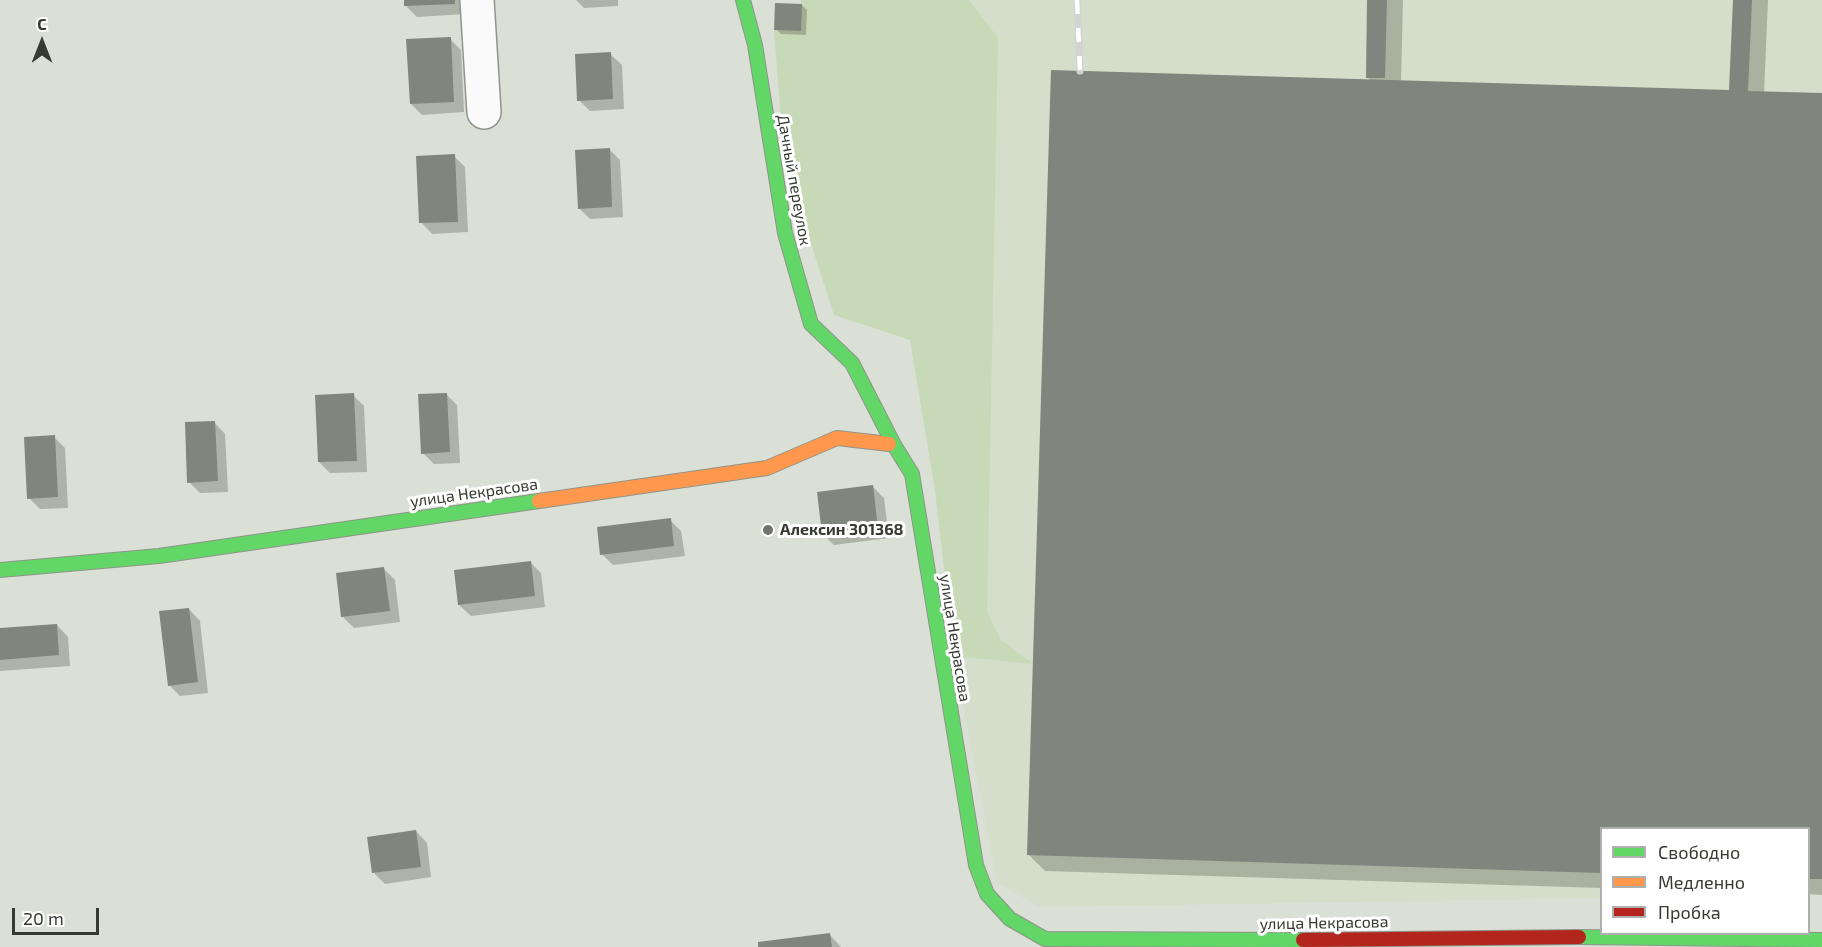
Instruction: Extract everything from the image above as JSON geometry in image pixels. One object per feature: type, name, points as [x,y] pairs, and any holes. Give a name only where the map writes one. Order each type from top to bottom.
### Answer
[{"type":"main road","name":"Дачный переулок","points":[[743,0],[755,45],[784,233],[811,324],[852,363],[894,445]]},
{"type":"main road","name":"улица Некрасова","points":[[0,570],[159,556],[767,468],[837,438],[894,445],[912,474],[976,865],[987,894],[1010,919],[1039,943],[1629,936],[1822,940]]},
{"type":"street","points":[[477,0],[484,112]]},
{"type":"shaded area","points":[[801,0],[1822,0],[1822,895],[1810,895],[1810,827],[1600,827],[1600,898],[1039,907],[997,882],[954,656],[935,490],[910,340],[834,315],[775,42],[774,30],[801,31]]},
{"type":"shaded area","points":[[801,0],[969,0],[998,38],[987,612],[1001,640],[1033,664],[954,656],[935,490],[910,340],[834,315],[784,160],[774,30],[801,31]]},
{"type":"building","points":[[404,0],[455,0],[455,4],[404,6]]},
{"type":"building","points":[[1367,0],[1387,0],[1385,78],[1366,78]]},
{"type":"building","points":[[1733,0],[1752,0],[1748,91],[1822,93],[1822,879],[1810,879],[1810,827],[1600,827],[1600,873],[1027,855],[1051,70],[1729,90]]},
{"type":"building","points":[[775,3],[802,4],[801,31],[774,30]]},
{"type":"building","points":[[451,37],[454,102],[410,104],[406,39]]},
{"type":"building","points":[[611,52],[613,99],[577,101],[575,54]]},
{"type":"building","points":[[610,148],[612,207],[578,209],[575,150]]},
{"type":"building","points":[[455,154],[458,222],[419,223],[416,156]]},
{"type":"building","points":[[354,393],[357,461],[318,462],[315,395]]},
{"type":"building","points":[[447,393],[450,452],[421,454],[418,394]]},
{"type":"building","points":[[215,421],[218,481],[187,483],[185,422]]},
{"type":"building","points":[[55,435],[58,497],[27,499],[24,437]]},
{"type":"building","points":[[873,485],[878,528],[822,534],[817,492]]},
{"type":"building","points":[[671,518],[674,546],[600,555],[597,527]]},
{"type":"building","points":[[531,561],[535,596],[458,605],[454,570]]},
{"type":"building","points":[[384,567],[390,611],[341,617],[336,573]]},
{"type":"building","points":[[189,608],[198,682],[168,686],[159,611]]},
{"type":"building","points":[[57,624],[59,655],[0,660],[0,628]]},
{"type":"building","points":[[416,830],[421,867],[372,873],[367,837]]},
{"type":"building","points":[[830,933],[832,947],[758,947],[758,942]]},
{"type":"railway","points":[[1077,0],[1080,71]]},
{"type":"traffic: fast","points":[[743,0],[755,45],[785,233],[811,324],[852,363],[894,445]]},
{"type":"traffic: fast","points":[[889,444],[894,445],[912,474],[976,865],[987,894],[1010,919],[1045,939],[1303,940]]},
{"type":"traffic: fast","points":[[0,570],[159,556],[539,501]]},
{"type":"traffic: fast","points":[[1579,937],[1822,940]]},
{"type":"traffic: slow","points":[[539,501],[767,468],[837,438],[889,444]]},
{"type":"traffic: jam","points":[[1303,940],[1579,937]]},
{"type":"place","name":"Алексин 301368","points":[[768,530]]}]
